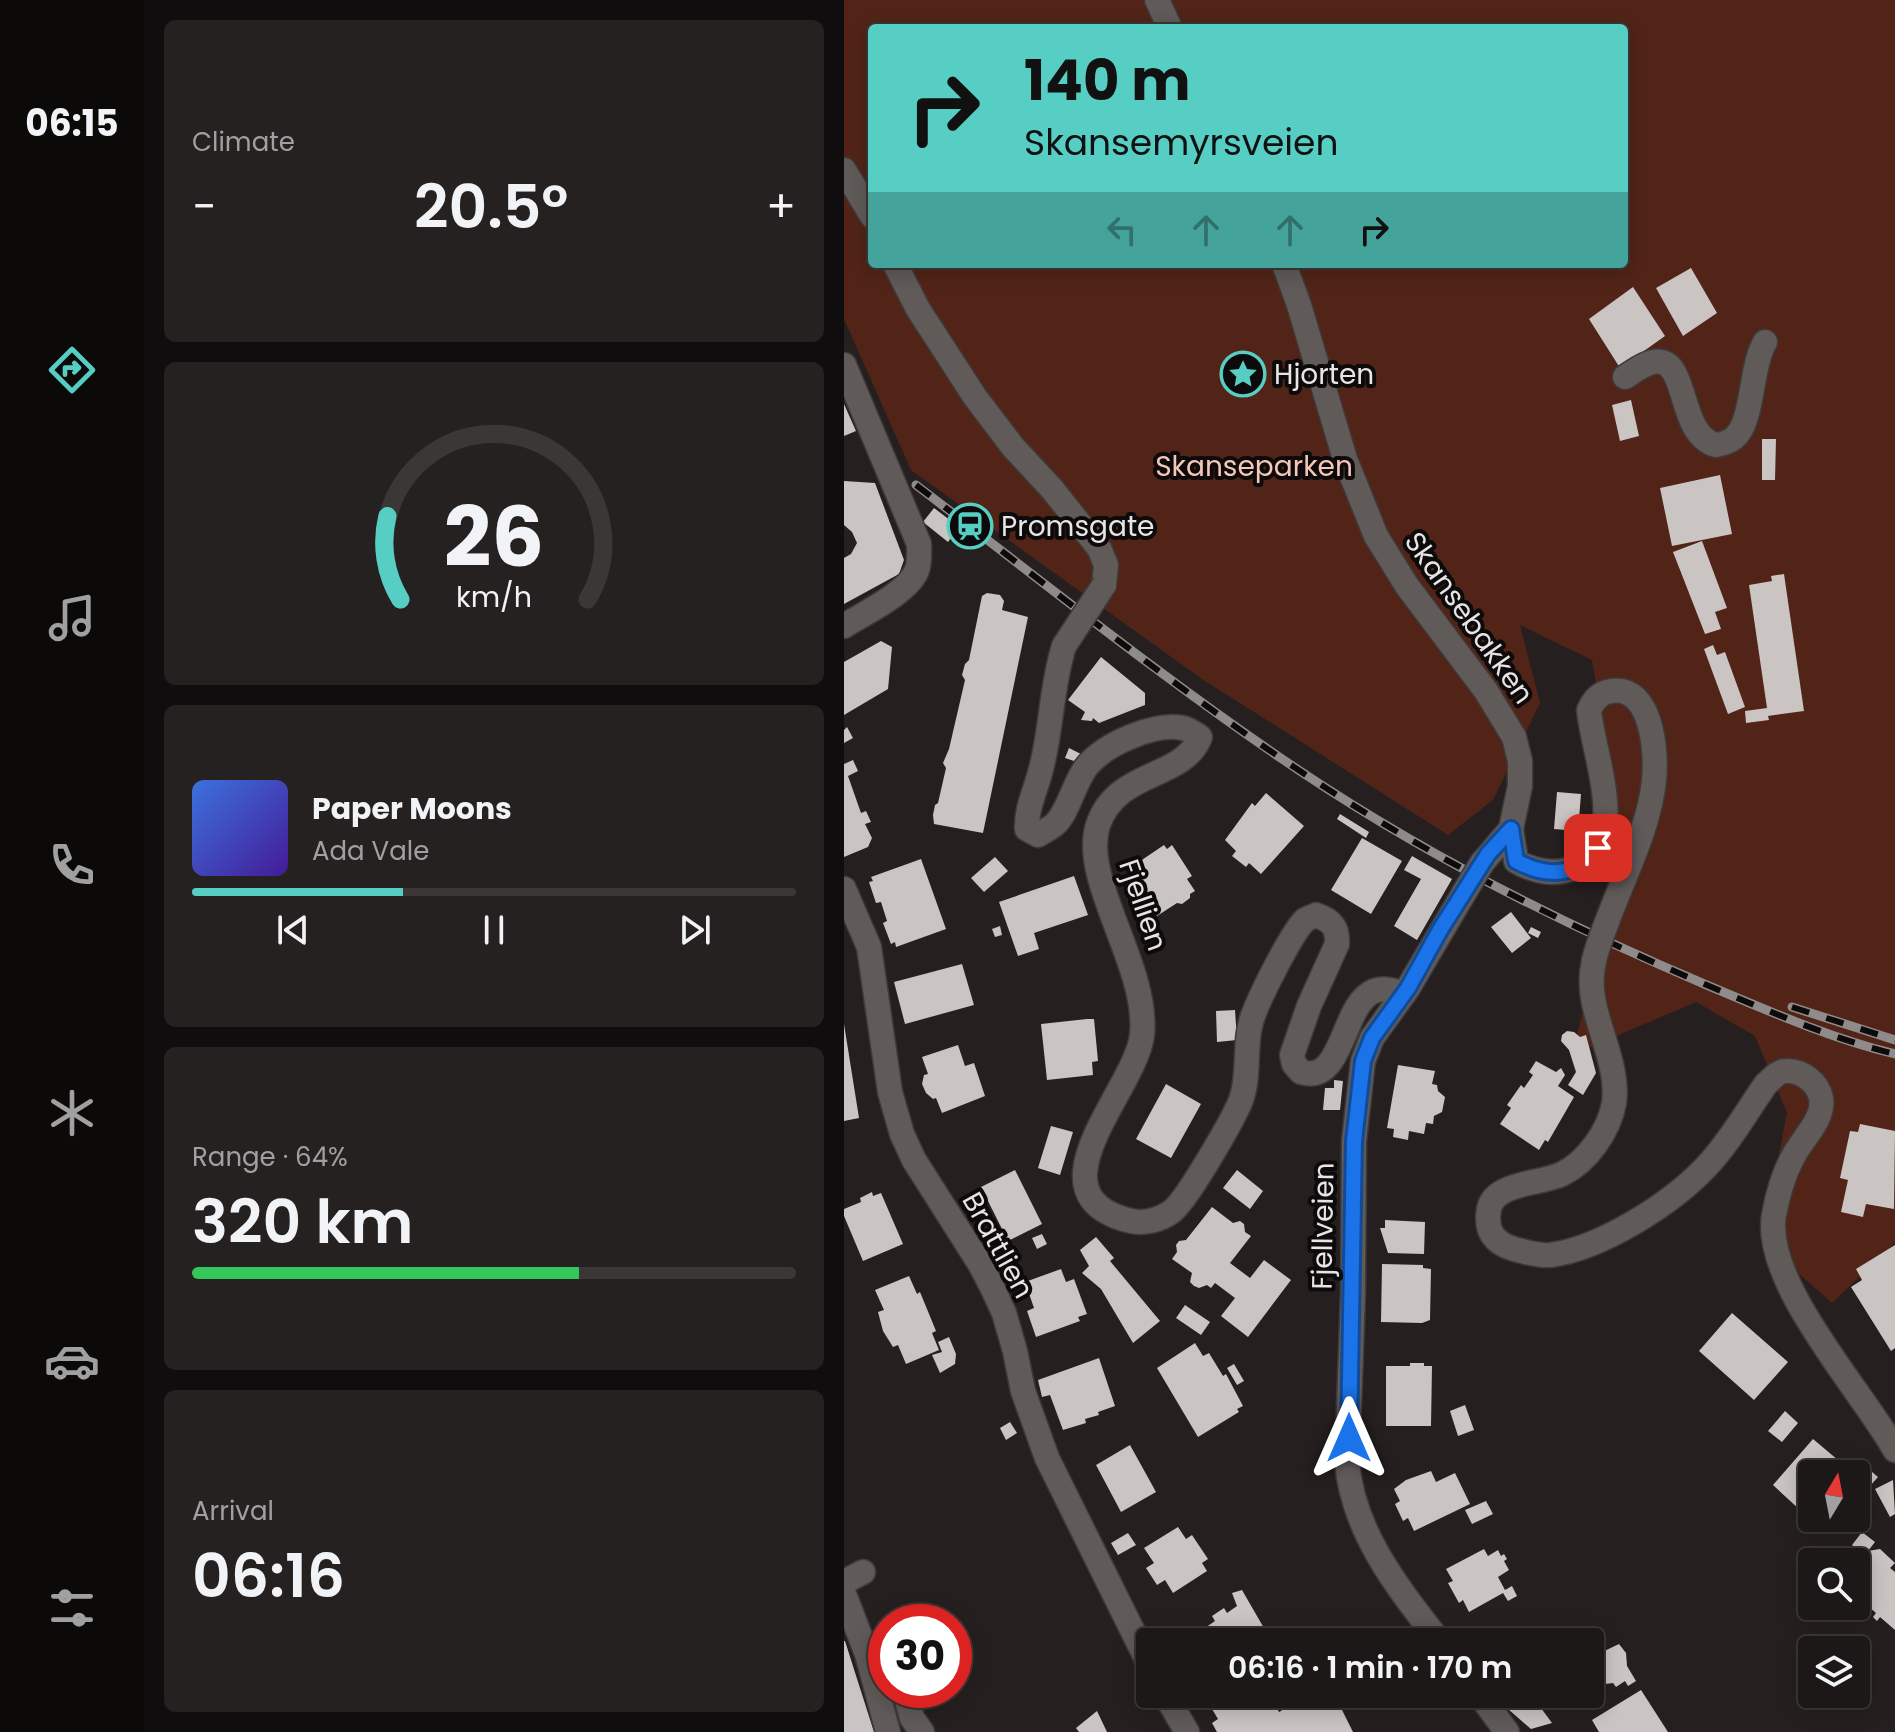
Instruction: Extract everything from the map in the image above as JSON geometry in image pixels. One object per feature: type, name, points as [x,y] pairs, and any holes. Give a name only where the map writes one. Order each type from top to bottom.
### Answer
[{"type":"street","points":[[1157,0],[1168,24]]},
{"type":"street","points":[[844,170],[868,209]]},
{"type":"street","name":"Fjellien","points":[[897,268],[918,309],[975,397],[1099,548],[1106,565],[1104,585],[1064,646],[1052,690],[1042,768],[1026,815],[1027,829],[1038,835],[1057,824],[1074,785],[1088,764],[1114,745],[1135,735],[1160,729],[1185,728],[1200,737],[1194,751],[1182,759],[1126,786],[1109,804],[1099,823],[1094,844],[1098,870],[1134,970],[1142,1035],[1132,1068],[1094,1135],[1085,1159],[1088,1190],[1099,1207],[1118,1218],[1143,1224],[1171,1212],[1185,1196],[1235,1115],[1241,1099],[1251,1022],[1277,966],[1305,920],[1316,915],[1326,918],[1338,934],[1337,944],[1309,1006],[1292,1055],[1294,1064],[1301,1072],[1315,1074],[1328,1067],[1363,999],[1374,990],[1385,989],[1404,994]]},
{"type":"street","name":"Skansebakken","points":[[1285,268],[1345,459],[1376,536],[1407,586],[1486,691],[1514,737],[1520,761],[1520,786],[1511,829]]},
{"type":"street","points":[[1625,377],[1649,363],[1662,362],[1668,366],[1679,381],[1691,425],[1698,436],[1716,445],[1736,437],[1741,427],[1755,366],[1765,342]]},
{"type":"street","points":[[844,365],[919,544],[917,571],[912,578],[899,591],[844,626]]},
{"type":"street","points":[[1511,829],[1516,861],[1532,870],[1567,871],[1587,862],[1601,841],[1606,813],[1589,710],[1594,700],[1605,692],[1617,690],[1630,694],[1642,706],[1650,724],[1654,779],[1649,807],[1591,967],[1590,985],[1612,1072],[1614,1102],[1588,1156],[1571,1169],[1541,1182],[1503,1191],[1490,1205],[1488,1228],[1498,1244],[1531,1254],[1548,1255],[1584,1246],[1655,1211],[1707,1166],[1766,1084],[1777,1074],[1785,1070],[1811,1080],[1818,1087],[1822,1102],[1820,1113],[1792,1159],[1773,1217],[1776,1246],[1794,1297],[1895,1450]]},
{"type":"street","name":"Fjellveien","points":[[1430,1628],[1371,1542],[1356,1511],[1349,1485],[1354,1141],[1358,1090],[1363,1061],[1372,1038],[1404,994],[1482,863],[1511,829]]},
{"type":"street","name":"Brattlien","points":[[844,889],[869,947],[884,1060],[902,1134],[914,1160],[992,1287],[1004,1313],[1023,1391],[1047,1458],[1136,1638]]},
{"type":"street","points":[[844,1594],[868,1636]]},
{"type":"street","points":[[884,1708],[888,1732]]},
{"type":"street","points":[[909,1708],[922,1732]]},
{"type":"street","points":[[1173,1708],[1187,1732]]},
{"type":"street","points":[[1489,1708],[1507,1732]]},
{"type":"green space","name":"Skanseparken","points":[[844,0],[1895,0],[1895,1243],[1832,1303],[1762,1241],[1787,1113],[1755,1036],[1696,1002],[1572,1055],[1624,849],[1592,660],[1520,625],[1540,703],[1493,800],[1448,835],[1202,679],[911,470],[844,319]]},
{"type":"building","points":[[1691,268],[1717,313],[1683,336],[1656,288]]},
{"type":"building","points":[[1633,287],[1665,336],[1620,368],[1589,319]]},
{"type":"building","points":[[1631,400],[1639,436],[1620,441],[1612,405]]},
{"type":"building","points":[[844,404],[856,431],[844,436]]},
{"type":"building","points":[[1762,439],[1776,439],[1775,480],[1762,480]]},
{"type":"building","points":[[1720,475],[1732,534],[1672,546],[1660,488]]},
{"type":"building","points":[[844,481],[875,483],[904,560],[899,574],[844,604],[844,558],[851,554],[857,543],[844,525]]},
{"type":"building","points":[[934,508],[959,527],[948,542],[923,522]]},
{"type":"building","points":[[1702,541],[1727,608],[1715,612],[1721,629],[1705,634],[1673,552]]},
{"type":"building","points":[[1784,574],[1804,711],[1746,723],[1745,711],[1767,708],[1749,585],[1772,581],[1771,576]]},
{"type":"building","points":[[987,593],[1000,595],[1004,601],[1002,610],[1028,617],[983,833],[934,824],[933,815],[965,680],[962,675],[969,660],[982,596]]},
{"type":"building","points":[[881,641],[892,647],[888,689],[844,715],[844,662]]},
{"type":"building","points":[[1713,645],[1717,655],[1725,652],[1745,707],[1728,714],[1704,649]]},
{"type":"building","points":[[1101,657],[1145,693],[1145,705],[1099,723],[1093,718],[1092,721],[1081,720],[1085,712],[1068,700]]},
{"type":"building","points":[[847,727],[853,738],[844,743],[844,730]]},
{"type":"building","points":[[1069,748],[1081,754],[1074,761],[1065,758]]},
{"type":"building","points":[[853,760],[858,771],[848,776],[861,813],[866,811],[871,822],[865,824],[872,838],[868,847],[844,857],[844,764]]},
{"type":"building","points":[[1557,792],[1581,794],[1578,831],[1554,829]]},
{"type":"building","points":[[1266,793],[1304,826],[1261,874],[1249,863],[1246,867],[1232,856],[1236,851],[1225,840],[1252,803],[1255,806]]},
{"type":"building","points":[[1340,814],[1369,832],[1366,838],[1337,819]]},
{"type":"building","points":[[1362,838],[1402,861],[1371,914],[1331,890]]},
{"type":"building","points":[[1164,845],[1167,849],[1172,845],[1192,876],[1187,879],[1195,891],[1182,904],[1177,903],[1157,916],[1154,910],[1149,914],[1137,896],[1142,893],[1127,870]]},
{"type":"building","points":[[1412,856],[1452,879],[1417,940],[1394,926],[1421,879],[1404,870]]},
{"type":"building","points":[[995,857],[1008,871],[984,892],[971,878]]},
{"type":"building","points":[[921,859],[946,929],[896,947],[895,942],[891,944],[883,923],[887,921],[881,902],[876,903],[869,882],[873,881],[871,877]]},
{"type":"building","points":[[1074,876],[1088,915],[1034,933],[1039,949],[1018,956],[999,902]]},
{"type":"building","points":[[1511,912],[1531,938],[1512,953],[1491,927]]},
{"type":"building","points":[[1000,926],[1002,935],[995,937],[992,929]]},
{"type":"building","points":[[1531,927],[1541,932],[1538,938],[1528,933]]},
{"type":"building","points":[[962,964],[974,1005],[905,1024],[894,982]]},
{"type":"building","points":[[1235,1010],[1237,1040],[1217,1042],[1216,1011]]},
{"type":"building","points":[[1094,1019],[1098,1061],[1092,1062],[1093,1075],[1047,1080],[1041,1024]]},
{"type":"building","points":[[844,1024],[859,1118],[844,1121]]},
{"type":"building","points":[[1567,1031],[1580,1037],[1586,1035],[1596,1073],[1583,1095],[1568,1085],[1576,1072],[1569,1050],[1561,1041]]},
{"type":"building","points":[[958,1045],[965,1066],[974,1063],[985,1096],[942,1113],[936,1098],[926,1093],[922,1084],[924,1075],[928,1074],[922,1057]]},
{"type":"building","points":[[1536,1061],[1556,1072],[1561,1068],[1565,1075],[1558,1086],[1574,1097],[1548,1142],[1545,1140],[1539,1150],[1500,1124],[1511,1108],[1507,1105],[1521,1085],[1524,1088],[1533,1075],[1529,1072]]},
{"type":"building","points":[[1398,1065],[1435,1071],[1432,1084],[1437,1085],[1438,1091],[1445,1097],[1442,1112],[1434,1116],[1433,1124],[1426,1123],[1424,1134],[1409,1131],[1408,1140],[1393,1137],[1394,1129],[1387,1128]]},
{"type":"building","points":[[1334,1080],[1343,1081],[1340,1110],[1323,1110],[1325,1088],[1334,1088]]},
{"type":"building","points":[[1166,1084],[1201,1104],[1171,1158],[1136,1139]]},
{"type":"building","points":[[1860,1124],[1895,1131],[1894,1209],[1866,1204],[1863,1217],[1841,1212],[1848,1180],[1840,1178],[1850,1131],[1858,1132]]},
{"type":"building","points":[[1051,1126],[1073,1132],[1060,1175],[1038,1168]]},
{"type":"building","points":[[1015,1170],[1042,1224],[1008,1241],[981,1187]]},
{"type":"building","points":[[1237,1170],[1263,1191],[1250,1209],[1223,1188]]},
{"type":"building","points":[[872,1192],[873,1196],[881,1193],[903,1244],[863,1261],[844,1216],[844,1209],[861,1202],[860,1198]]},
{"type":"building","points":[[1212,1207],[1233,1223],[1240,1221],[1244,1224],[1245,1232],[1251,1236],[1230,1263],[1250,1278],[1264,1260],[1291,1280],[1248,1337],[1221,1316],[1235,1298],[1215,1283],[1211,1288],[1207,1285],[1194,1286],[1190,1282],[1192,1273],[1172,1259],[1179,1241],[1186,1240]]},
{"type":"building","points":[[1385,1220],[1425,1222],[1424,1254],[1388,1253],[1380,1228],[1385,1228]]},
{"type":"building","points":[[1042,1234],[1047,1244],[1037,1249],[1032,1238]]},
{"type":"building","points":[[1096,1237],[1114,1258],[1110,1261],[1160,1321],[1133,1343],[1101,1289],[1082,1273],[1089,1266],[1080,1250]]},
{"type":"building","points":[[1895,1245],[1895,1348],[1891,1351],[1851,1287],[1862,1280],[1856,1269]]},
{"type":"building","points":[[1382,1264],[1423,1265],[1423,1268],[1431,1269],[1430,1320],[1422,1323],[1381,1322]]},
{"type":"building","points":[[1061,1269],[1066,1282],[1074,1279],[1087,1314],[1078,1317],[1080,1321],[1036,1337],[1027,1311],[1034,1308],[1025,1282]]},
{"type":"building","points":[[909,1276],[917,1294],[920,1292],[936,1331],[932,1333],[939,1350],[906,1364],[898,1345],[893,1347],[883,1331],[878,1312],[884,1310],[875,1290]]},
{"type":"building","points":[[1185,1305],[1210,1322],[1201,1335],[1176,1318]]},
{"type":"building","points":[[1732,1313],[1788,1362],[1754,1400],[1699,1351]]},
{"type":"building","points":[[949,1337],[956,1354],[955,1364],[940,1373],[932,1355],[942,1352],[938,1342]]},
{"type":"building","points":[[1195,1343],[1203,1356],[1209,1353],[1223,1376],[1226,1374],[1243,1406],[1237,1409],[1239,1412],[1198,1437],[1157,1368]]},
{"type":"building","points":[[1099,1358],[1115,1406],[1085,1419],[1086,1423],[1063,1430],[1050,1395],[1042,1397],[1038,1380]]},
{"type":"building","points":[[1410,1363],[1432,1366],[1431,1426],[1386,1426],[1386,1366],[1410,1366]]},
{"type":"building","points":[[1234,1364],[1244,1381],[1237,1385],[1227,1368]]},
{"type":"building","points":[[1465,1405],[1474,1430],[1458,1436],[1450,1411]]},
{"type":"building","points":[[1785,1411],[1798,1423],[1782,1442],[1768,1431]]},
{"type":"building","points":[[1010,1422],[1017,1433],[1006,1440],[1000,1428]]},
{"type":"building","points":[[1813,1439],[1838,1460],[1798,1460],[1798,1508],[1773,1485]]},
{"type":"building","points":[[1130,1445],[1156,1492],[1121,1512],[1096,1465]]},
{"type":"building","points":[[1870,1470],[1878,1477],[1870,1486]]},
{"type":"building","points":[[1431,1471],[1436,1482],[1455,1473],[1470,1504],[1414,1531],[1408,1518],[1403,1521],[1395,1504],[1400,1501],[1394,1489],[1406,1480]]},
{"type":"building","points":[[1893,1480],[1895,1514],[1890,1517],[1875,1489]]},
{"type":"building","points":[[1486,1501],[1493,1514],[1472,1524],[1465,1510]]},
{"type":"building","points":[[1178,1527],[1186,1539],[1192,1535],[1208,1559],[1202,1563],[1207,1571],[1173,1593],[1165,1580],[1157,1585],[1146,1568],[1154,1563],[1144,1548]]},
{"type":"building","points":[[1862,1532],[1875,1542],[1870,1548],[1852,1545]]},
{"type":"building","points":[[1128,1533],[1136,1545],[1118,1555],[1111,1543]]},
{"type":"building","points":[[1484,1549],[1488,1556],[1498,1550],[1501,1556],[1504,1554],[1509,1570],[1498,1577],[1505,1590],[1512,1586],[1517,1596],[1508,1601],[1503,1593],[1469,1612],[1463,1600],[1459,1603],[1448,1583],[1453,1581],[1446,1569]]},
{"type":"building","points":[[1880,1549],[1895,1563],[1890,1568],[1895,1572],[1895,1630],[1880,1617],[1877,1621],[1873,1617],[1876,1613],[1870,1608],[1870,1551]]},
{"type":"building","points":[[1242,1590],[1264,1628],[1205,1628],[1215,1621],[1212,1616],[1224,1608],[1227,1613],[1237,1606],[1232,1593]]},
{"type":"building","points":[[845,1641],[874,1732],[844,1732]]},
{"type":"building","points":[[1619,1644],[1626,1653],[1627,1666],[1636,1681],[1628,1686],[1625,1681],[1616,1687],[1613,1683],[1605,1684],[1604,1651]]},
{"type":"building","points":[[1641,1690],[1668,1732],[1599,1732],[1592,1720]]},
{"type":"building","points":[[1277,1708],[1279,1712],[1286,1708],[1341,1708],[1353,1732],[1217,1732],[1212,1723],[1218,1719],[1212,1709]]},
{"type":"building","points":[[1541,1708],[1552,1723],[1531,1729],[1508,1709]]},
{"type":"building","points":[[1097,1711],[1107,1732],[1079,1732],[1076,1728]]},
{"type":"railway","points":[[916,485],[1202,703],[1300,771],[1396,831],[1547,912],[1650,960],[1797,1022],[1895,1054]]},
{"type":"railway","points":[[1792,1007],[1895,1040]]},
{"type":"place","name":"Hjorten","points":[[1243,374]]},
{"type":"place","name":"Promsgate","points":[[970,526]]},
{"type":"route","points":[[1349,1438],[1354,1141],[1363,1061],[1372,1038],[1408,988],[1488,854],[1505,834],[1511,829],[1516,861],[1532,870],[1567,871],[1587,862],[1598,848]]}]
